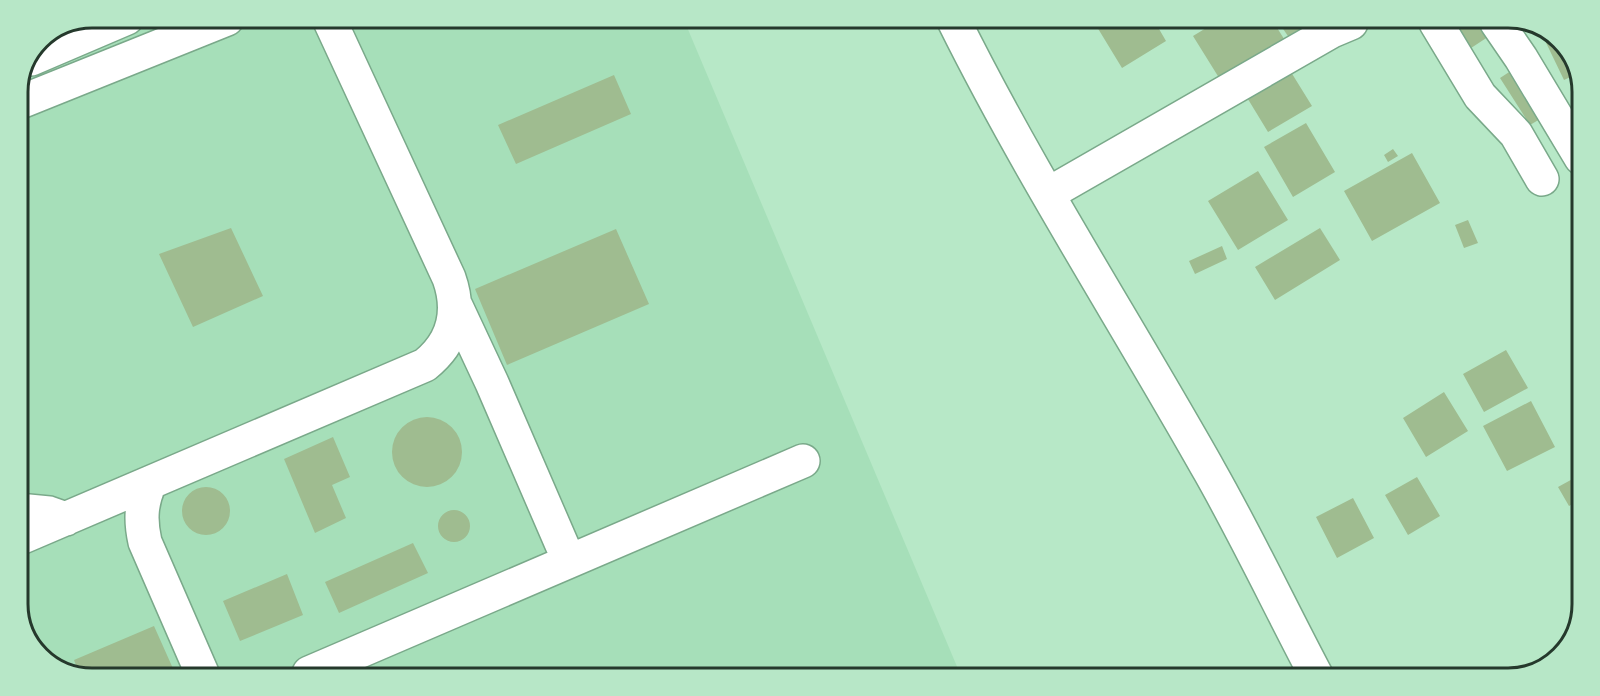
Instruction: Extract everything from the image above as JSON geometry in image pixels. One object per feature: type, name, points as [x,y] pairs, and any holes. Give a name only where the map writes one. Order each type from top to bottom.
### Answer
[{"type":"street","points":[[42,54],[104,28]]},
{"type":"street","points":[[29,99],[202,28]]},
{"type":"street","points":[[29,534],[425,365],[440,351],[455,320],[454,291],[333,28]]},
{"type":"street","points":[[958,28],[1048,194],[1211,474],[1312,668]]},
{"type":"street","points":[[1048,194],[1342,28]]},
{"type":"street","points":[[1439,28],[1480,96],[1516,134],[1542,179]]},
{"type":"street","points":[[1500,28],[1571,142]]},
{"type":"street","points":[[456,306],[569,561]]},
{"type":"street","points":[[321,668],[803,461]]},
{"type":"street","points":[[150,483],[141,512],[145,542],[200,668]]},
{"type":"street","points":[[99,505],[125,520],[145,542]]},
{"type":"street","points":[[29,511],[49,513],[66,519]]},
{"type":"shaded area","points":[[92,28],[687,28],[958,668],[92,668],[68,663],[44,646],[35,632],[29,608],[29,88],[35,64],[50,44],[72,32]]},
{"type":"building","points":[[1098,28],[1158,28],[1166,41],[1122,68]]},
{"type":"building","points":[[1206,28],[1277,28],[1286,42],[1221,81],[1193,36]]},
{"type":"building","points":[[1282,28],[1309,28],[1290,39]]},
{"type":"building","points":[[1454,28],[1495,28],[1497,31],[1468,50]]},
{"type":"building","points":[[1545,40],[1556,50],[1565,64],[1569,78],[1564,80]]},
{"type":"building","points":[[1286,64],[1312,106],[1268,132],[1243,91]]},
{"type":"building","points":[[1520,65],[1550,113],[1530,125],[1500,78]]},
{"type":"building","points":[[614,75],[631,114],[516,164],[498,125]]},
{"type":"building","points":[[1306,123],[1335,172],[1293,197],[1264,147]]},
{"type":"building","points":[[1393,149],[1398,156],[1388,162],[1384,155]]},
{"type":"building","points":[[1412,153],[1440,203],[1372,241],[1344,191]]},
{"type":"building","points":[[1258,171],[1288,220],[1238,250],[1208,201]]},
{"type":"building","points":[[1468,220],[1478,243],[1464,248],[1455,225]]},
{"type":"building","points":[[231,228],[263,296],[193,327],[159,254]]},
{"type":"building","points":[[1320,228],[1340,260],[1275,300],[1255,267]]},
{"type":"building","points":[[616,229],[649,304],[507,365],[475,289]]},
{"type":"building","points":[[1222,246],[1227,259],[1195,274],[1189,261]]},
{"type":"building","points":[[1506,350],[1528,388],[1484,412],[1463,374]]},
{"type":"building","points":[[1444,392],[1468,431],[1426,457],[1403,418]]},
{"type":"building","points":[[1531,401],[1555,447],[1507,471],[1483,426]]},
{"type":"building","points":[[427,417],[440,420],[452,427],[459,439],[462,452],[459,465],[452,477],[440,484],[427,487],[414,484],[402,477],[395,465],[392,452],[395,439],[402,427],[414,420]]},
{"type":"building","points":[[333,437],[350,477],[332,485],[346,518],[315,533],[284,459]]},
{"type":"building","points":[[1417,477],[1440,516],[1408,535],[1385,495]]},
{"type":"building","points":[[1572,479],[1572,504],[1569,506],[1558,487]]},
{"type":"building","points":[[201,487],[211,487],[223,494],[230,506],[230,516],[223,528],[211,535],[201,535],[186,524],[182,516],[182,506],[193,491]]},
{"type":"building","points":[[1353,498],[1374,538],[1337,558],[1316,517]]},
{"type":"building","points":[[454,510],[465,515],[470,526],[465,537],[454,542],[443,537],[438,526],[443,515]]},
{"type":"building","points":[[413,543],[428,573],[339,613],[325,582]]},
{"type":"building","points":[[287,574],[303,615],[240,641],[223,601]]},
{"type":"building","points":[[154,626],[173,668],[92,668],[76,665],[74,660]]}]
